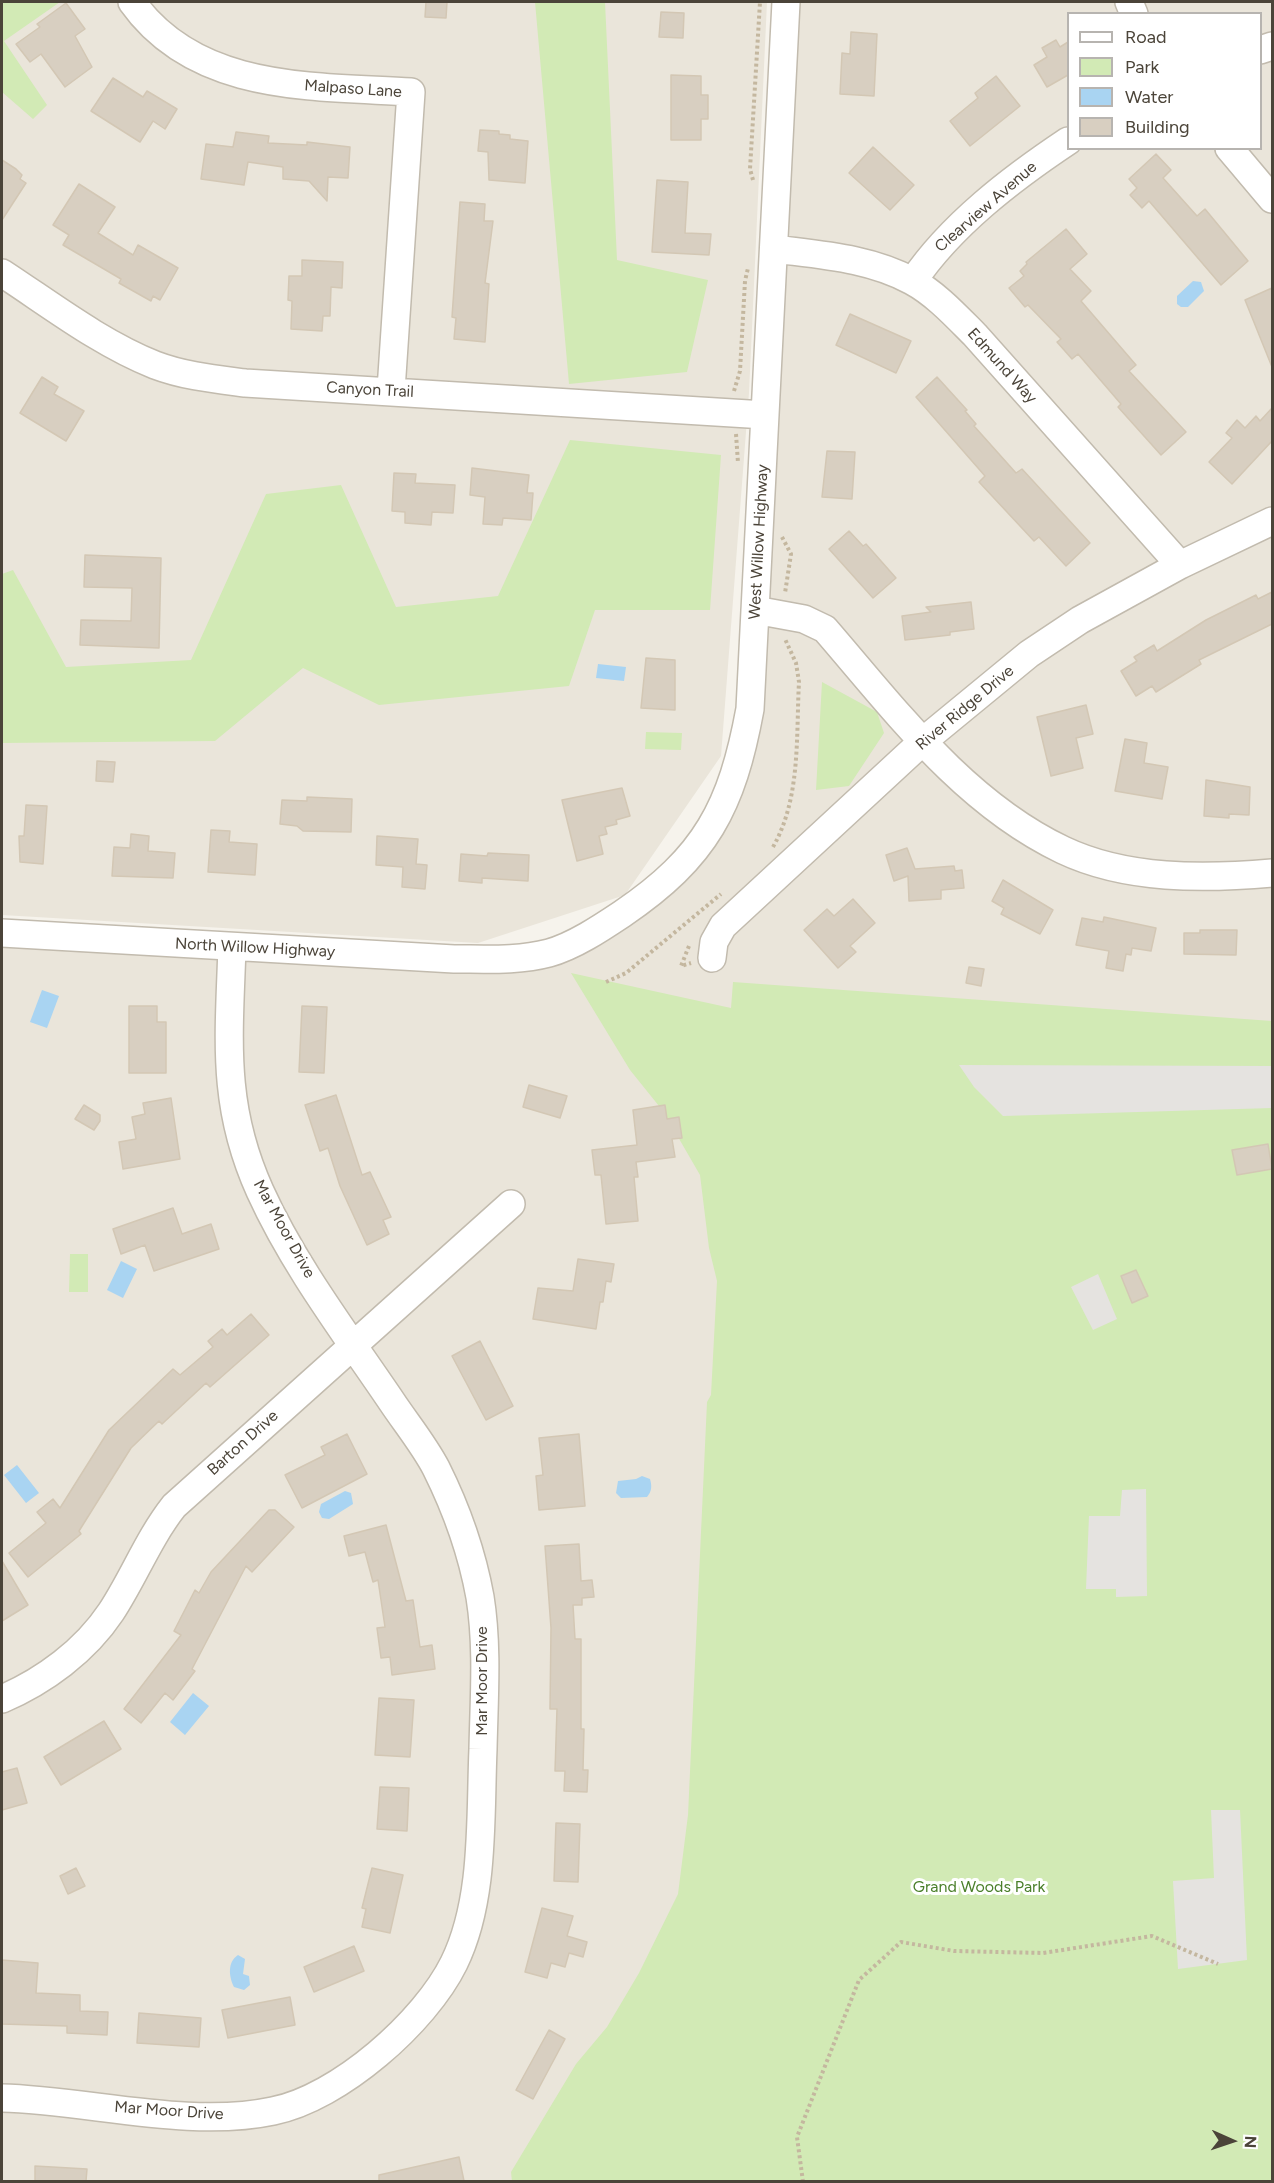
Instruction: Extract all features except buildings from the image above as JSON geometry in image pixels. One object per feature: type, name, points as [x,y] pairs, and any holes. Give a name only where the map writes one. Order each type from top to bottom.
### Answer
[{"type":"street","name":"Malpaso Lane","points":[[132,2],[161,34],[188,53],[213,66],[250,78],[287,84],[411,92],[391,390]]},
{"type":"street","name":"West Willow Highway","points":[[509,959],[551,952],[602,927],[637,904],[687,862],[708,833],[724,804],[740,760],[750,709],[765,415],[762,254],[786,2]]},
{"type":"street","name":"Clearview Avenue","points":[[913,281],[931,254],[987,202],[1067,142]]},
{"type":"street","points":[[1231,150],[1272,199]]},
{"type":"street","name":"Edmund Way","points":[[762,254],[864,262],[913,281],[940,302],[975,335],[1180,565]]},
{"type":"street","name":"Canyon Trail","points":[[2,273],[117,347],[156,365],[197,377],[245,383],[391,390],[765,415]]},
{"type":"street","name":"River Ridge Drive","points":[[712,958],[714,942],[723,926],[922,742],[1029,654],[1080,620],[1180,565],[1272,521]]},
{"type":"street","points":[[755,610],[804,619],[825,629],[922,742],[1005,815],[1064,851],[1132,870],[1154,873],[1186,876],[1272,873]]},
{"type":"street","name":"North Willow Highway","points":[[2,933],[454,959],[509,959]]},
{"type":"street","name":"Mar Moor Drive","points":[[2,2098],[206,2116],[272,2112],[300,2103],[329,2090],[356,2072],[397,2036],[444,1981],[464,1938],[476,1875],[485,1677],[480,1601],[462,1530],[435,1466],[353,1345],[295,1254],[259,1190],[234,1115],[228,1051],[232,947]]},
{"type":"street","name":"Barton Drive","points":[[2,1699],[20,1691],[78,1650],[110,1613],[154,1532],[174,1506],[511,1204]]},
{"type":"path","points":[[755,185],[750,169],[760,2]]},
{"type":"path","points":[[738,469],[733,393],[740,370],[745,281],[762,254]]},
{"type":"path","points":[[803,2181],[797,2137],[859,1980],[901,1942],[954,1951],[1043,1953],[1152,1936],[1218,1964]]},
{"type":"shaded area","points":[[2,2],[767,2],[749,393],[721,756],[625,895],[478,943],[2,915]]},
{"type":"shaded area","points":[[788,2],[1272,2],[1272,2181],[2,2182],[2,933],[529,957],[602,921],[707,831],[743,707]]},
{"type":"shaded area","points":[[959,1065],[1272,1066],[1272,1108],[1003,1116],[974,1087]]},
{"type":"shaded area","points":[[1098,1274],[1117,1319],[1093,1330],[1071,1287]]},
{"type":"shaded area","points":[[1146,1489],[1147,1596],[1116,1597],[1116,1589],[1086,1589],[1089,1516],[1120,1516],[1122,1490]]},
{"type":"shaded area","points":[[1211,1810],[1240,1810],[1247,1960],[1178,1969],[1173,1881],[1214,1878]]},
{"type":"green space","points":[[2,2],[60,2],[4,41],[47,105],[33,119],[2,92]]},
{"type":"green space","points":[[535,2],[605,2],[617,260],[708,280],[687,372],[569,384]]},
{"type":"green space","points":[[570,440],[721,455],[710,610],[595,610],[569,686],[379,705],[303,668],[215,741],[2,743],[2,574],[13,570],[66,667],[191,660],[266,494],[341,485],[396,607],[498,596]]},
{"type":"green space","points":[[822,682],[877,712],[884,733],[849,786],[816,790]]},
{"type":"green space","points":[[646,732],[682,733],[681,750],[645,749]]},
{"type":"green space","name":"Grand Woods Park","points":[[571,973],[731,1008],[733,982],[1272,1021],[1272,2181],[512,2182],[511,2172],[576,2064],[607,2027],[639,1973],[678,1894],[688,1815],[707,1402],[711,1395],[717,1281],[709,1248],[700,1175],[663,1111],[630,1070]]},
{"type":"green space","points":[[70,1254],[88,1254],[88,1292],[69,1292]]},
{"type":"water","points":[[1193,281],[1201,282],[1204,291],[1188,307],[1181,307],[1177,304],[1177,296]]},
{"type":"water","points":[[598,664],[626,667],[624,681],[596,678]]},
{"type":"water","points":[[42,990],[59,996],[47,1028],[30,1022]]},
{"type":"water","points":[[121,1261],[137,1269],[123,1298],[107,1290]]},
{"type":"water","points":[[17,1465],[39,1493],[26,1503],[4,1475]]},
{"type":"water","points":[[642,1476],[650,1479],[651,1482],[651,1491],[647,1497],[621,1498],[616,1493],[618,1481]]},
{"type":"water","points":[[345,1491],[351,1493],[353,1504],[329,1519],[322,1518],[319,1512],[321,1504]]},
{"type":"water","points":[[193,1693],[209,1706],[185,1735],[170,1722]]},
{"type":"water","points":[[238,1955],[245,1959],[243,1974],[249,1976],[250,1985],[244,1990],[234,1987],[230,1974],[232,1962]]}]
